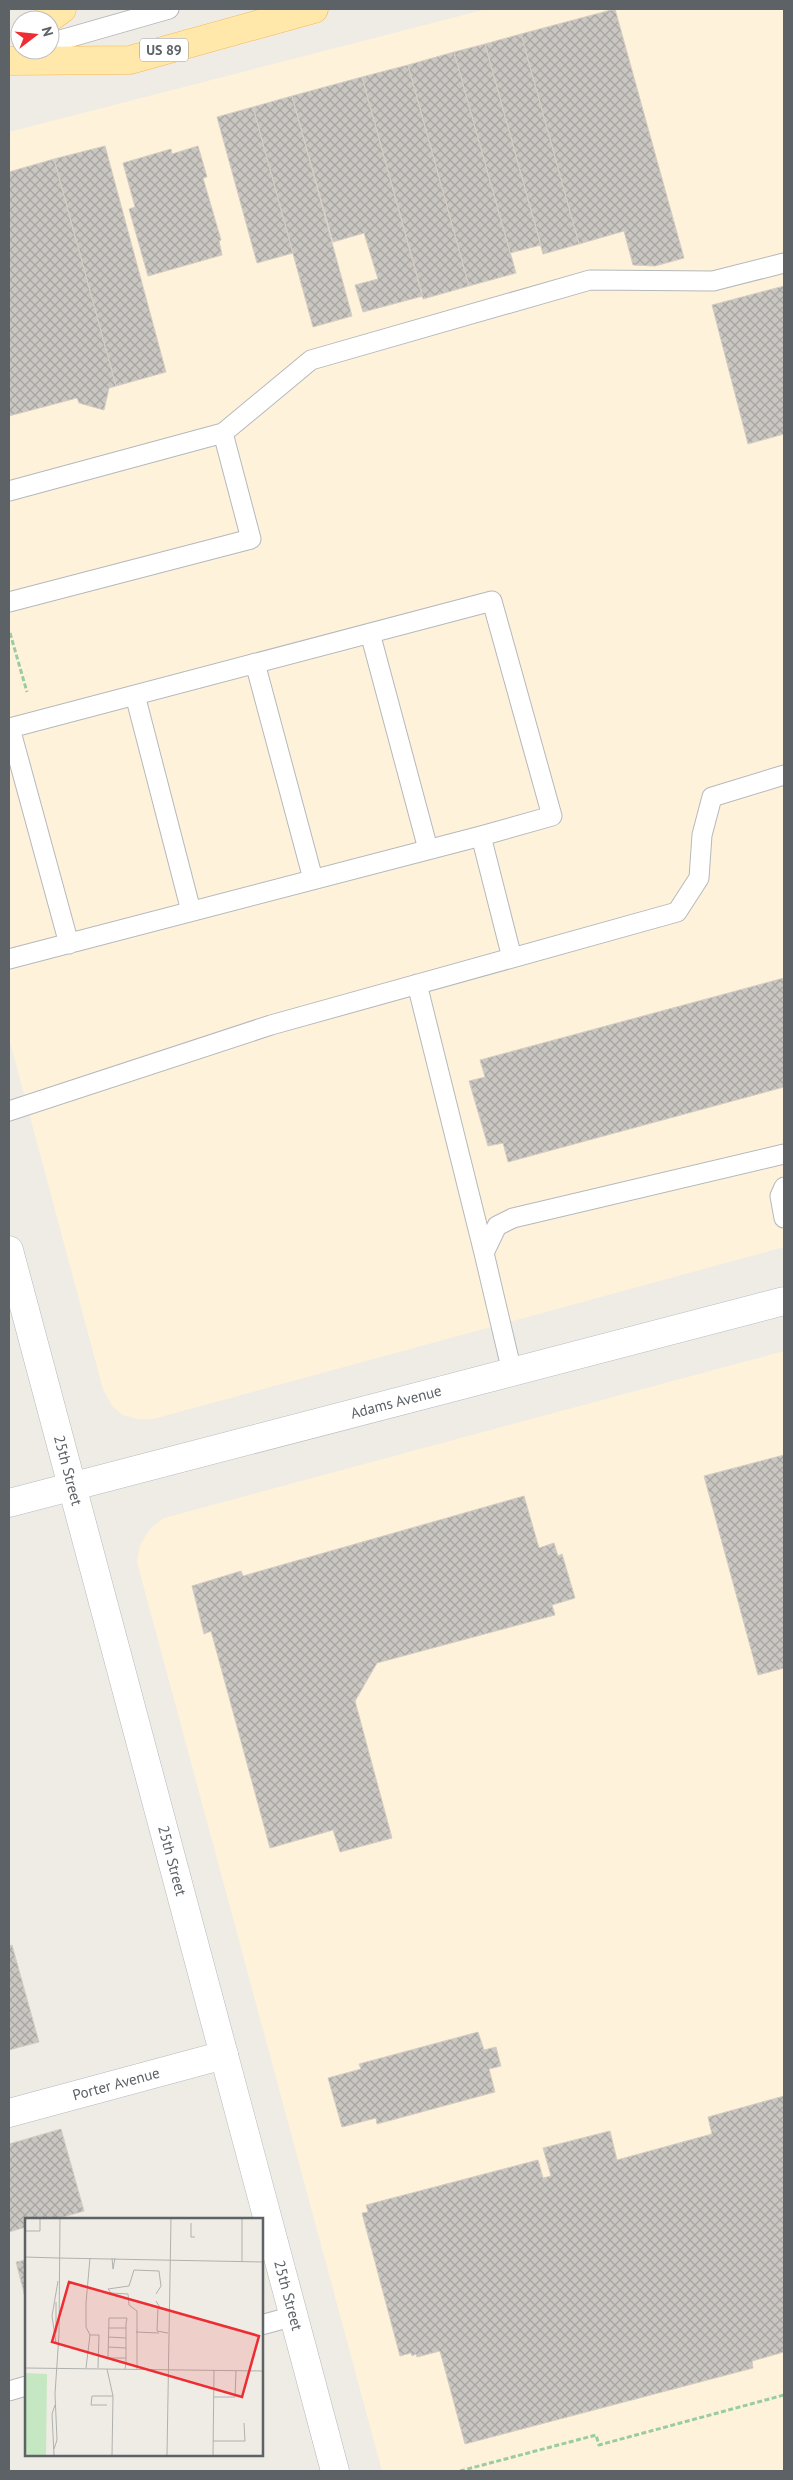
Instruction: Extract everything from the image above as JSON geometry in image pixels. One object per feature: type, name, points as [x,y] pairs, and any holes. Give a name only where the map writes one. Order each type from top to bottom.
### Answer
[{"type":"main road","name":"US 89","points":[[9,61],[130,60],[314,9]]},
{"type":"street","name":"25th Street","points":[[9,1250],[335,2471]]},
{"type":"street","name":"Adams Avenue","points":[[9,1504],[784,1301]]},
{"type":"street","name":"Porter Avenue","points":[[9,2113],[224,2055]]},
{"type":"lane","points":[[60,40],[169,9]]},
{"type":"lane","points":[[9,492],[223,433],[311,360],[590,280],[713,281],[784,263]]},
{"type":"lane","points":[[9,602],[250,539],[223,433]]},
{"type":"lane","points":[[9,959],[68,944],[428,849],[482,836],[552,816],[492,601],[10,728],[68,944]]},
{"type":"lane","points":[[370,633],[428,849]]},
{"type":"lane","points":[[255,663],[313,879]]},
{"type":"lane","points":[[135,695],[192,911]]},
{"type":"lane","points":[[9,1111],[271,1025],[677,912],[699,878],[702,835],[712,797],[784,775]]},
{"type":"lane","points":[[482,836],[512,958]]},
{"type":"lane","points":[[417,984],[512,1372]]},
{"type":"lane","points":[[484,1253],[497,1226],[513,1218],[784,1154]]},
{"type":"lane","points":[[784,1188],[780,1196],[784,1218]]},
{"type":"lane","points":[[262,2325],[294,2316]]},
{"type":"lane","points":[[9,2391],[25,2386]]},
{"type":"path","points":[[10,635],[26,688]]},
{"type":"path","points":[[460,2471],[596,2435],[600,2445],[784,2395]]},
{"type":"shaded area","points":[[487,9],[784,9],[784,1247],[153,1419],[137,1419],[123,1415],[112,1406],[103,1389],[9,1038],[9,132]]},
{"type":"shaded area","points":[[784,1351],[784,2471],[382,2471],[137,1562],[140,1545],[150,1529],[164,1518]]},
{"type":"building","points":[[615,9],[684,258],[655,266],[633,265],[624,231],[579,244],[521,34]]},
{"type":"building","points":[[521,34],[579,244],[543,254],[485,44]]},
{"type":"building","points":[[485,44],[541,245],[510,253],[454,52]]},
{"type":"building","points":[[454,52],[516,273],[469,286],[408,65]]},
{"type":"building","points":[[408,65],[469,286],[423,299],[362,77]]},
{"type":"building","points":[[362,77],[423,296],[363,312],[355,285],[378,279],[364,233],[333,242],[292,96]]},
{"type":"building","points":[[292,96],[352,316],[313,327],[253,107]]},
{"type":"building","points":[[253,107],[293,253],[257,263],[217,117]]},
{"type":"building","points":[[105,146],[166,372],[116,386],[54,159]]},
{"type":"building","points":[[198,146],[207,177],[203,178],[221,240],[219,241],[222,255],[148,276],[129,209],[135,207],[123,163],[171,149],[172,154]]},
{"type":"building","points":[[54,159],[116,386],[109,388],[104,410],[79,403],[77,398],[9,416],[9,172]]},
{"type":"building","points":[[784,286],[784,434],[748,444],[712,305]]},
{"type":"building","points":[[784,978],[784,1087],[508,1162],[503,1143],[488,1146],[469,1081],[485,1077],[480,1060]]},
{"type":"building","points":[[784,1455],[784,1668],[758,1675],[704,1476]]},
{"type":"building","points":[[524,1496],[539,1548],[554,1543],[558,1556],[562,1554],[575,1598],[552,1605],[555,1615],[377,1663],[355,1701],[392,1838],[340,1852],[333,1830],[270,1848],[211,1631],[204,1634],[192,1586],[241,1571],[243,1576]]},
{"type":"building","points":[[12,1945],[39,2042],[9,2050],[9,1946]]},
{"type":"building","points":[[478,2032],[484,2050],[496,2047],[501,2066],[489,2069],[495,2092],[377,2124],[376,2118],[342,2127],[328,2078],[361,2069],[359,2064]]},
{"type":"building","points":[[784,2096],[784,2352],[752,2361],[753,2368],[465,2444],[440,2351],[417,2357],[416,2354],[412,2356],[411,2353],[400,2356],[362,2213],[368,2212],[366,2205],[538,2160],[543,2178],[551,2176],[543,2148],[610,2131],[617,2160],[712,2134],[708,2117]]},
{"type":"building","points":[[61,2129],[84,2211],[60,2218],[25,2218],[25,2227],[9,2232],[9,2144]]},
{"type":"building","points":[[25,2260],[25,2297],[16,2262]]}]
